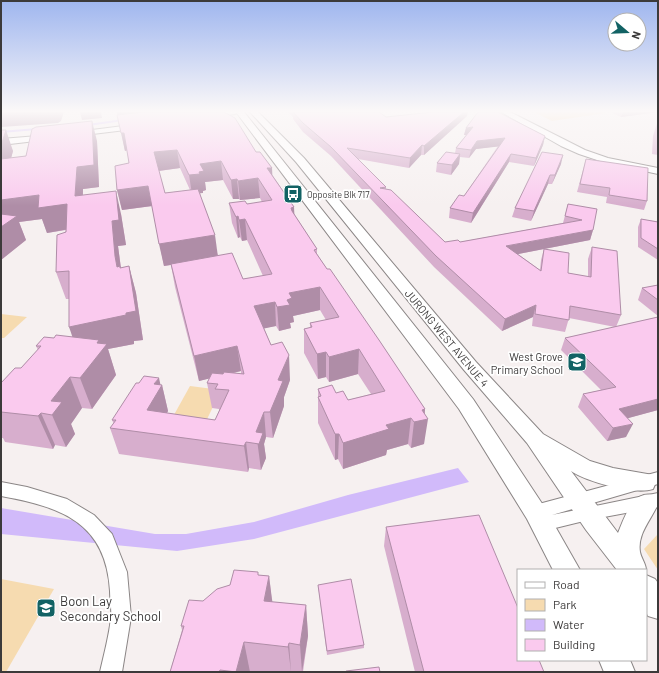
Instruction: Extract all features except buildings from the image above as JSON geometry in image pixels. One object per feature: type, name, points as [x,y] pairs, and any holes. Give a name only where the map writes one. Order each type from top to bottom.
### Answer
[{"type":"main road","name":"JURONG WEST AVENUE 4","points":[[272,143],[466,404],[539,518],[566,569]]},
{"type":"main road","name":"JURONG WEST AVENUE 4","points":[[282,143],[300,160],[470,366],[534,437],[584,507],[633,569]]},
{"type":"main road","points":[[534,437],[583,468],[652,491],[637,515],[629,538],[627,552],[634,569]]},
{"type":"main road","points":[[647,590],[658,606]]},
{"type":"main road","points":[[614,661],[620,672]]},
{"type":"street","points":[[563,143],[582,152],[606,160],[658,171]]},
{"type":"street","points":[[580,143],[596,151],[658,165]]},
{"type":"street","points":[[1,490],[27,494],[61,504],[88,520],[106,540],[118,572],[121,618],[111,672]]},
{"type":"street","points":[[539,518],[652,491]]},
{"type":"green space","points":[[1,314],[27,317],[4,338],[1,338]]},
{"type":"green space","points":[[190,386],[221,390],[199,436],[165,431]]},
{"type":"green space","points":[[658,534],[658,570],[644,549]]},
{"type":"green space","points":[[1,579],[54,589],[6,672],[1,672]]},
{"type":"water","points":[[458,468],[469,482],[254,539],[177,551],[1,534],[1,508],[155,534],[186,534],[254,522],[348,495]]},
{"type":"place","name":"Opposite Blk 717","points":[[293,194]]},
{"type":"place","name":"West Grove Primary School","points":[[577,362]]},
{"type":"place","name":"Boon Lay Secondary School","points":[[46,608]]}]
